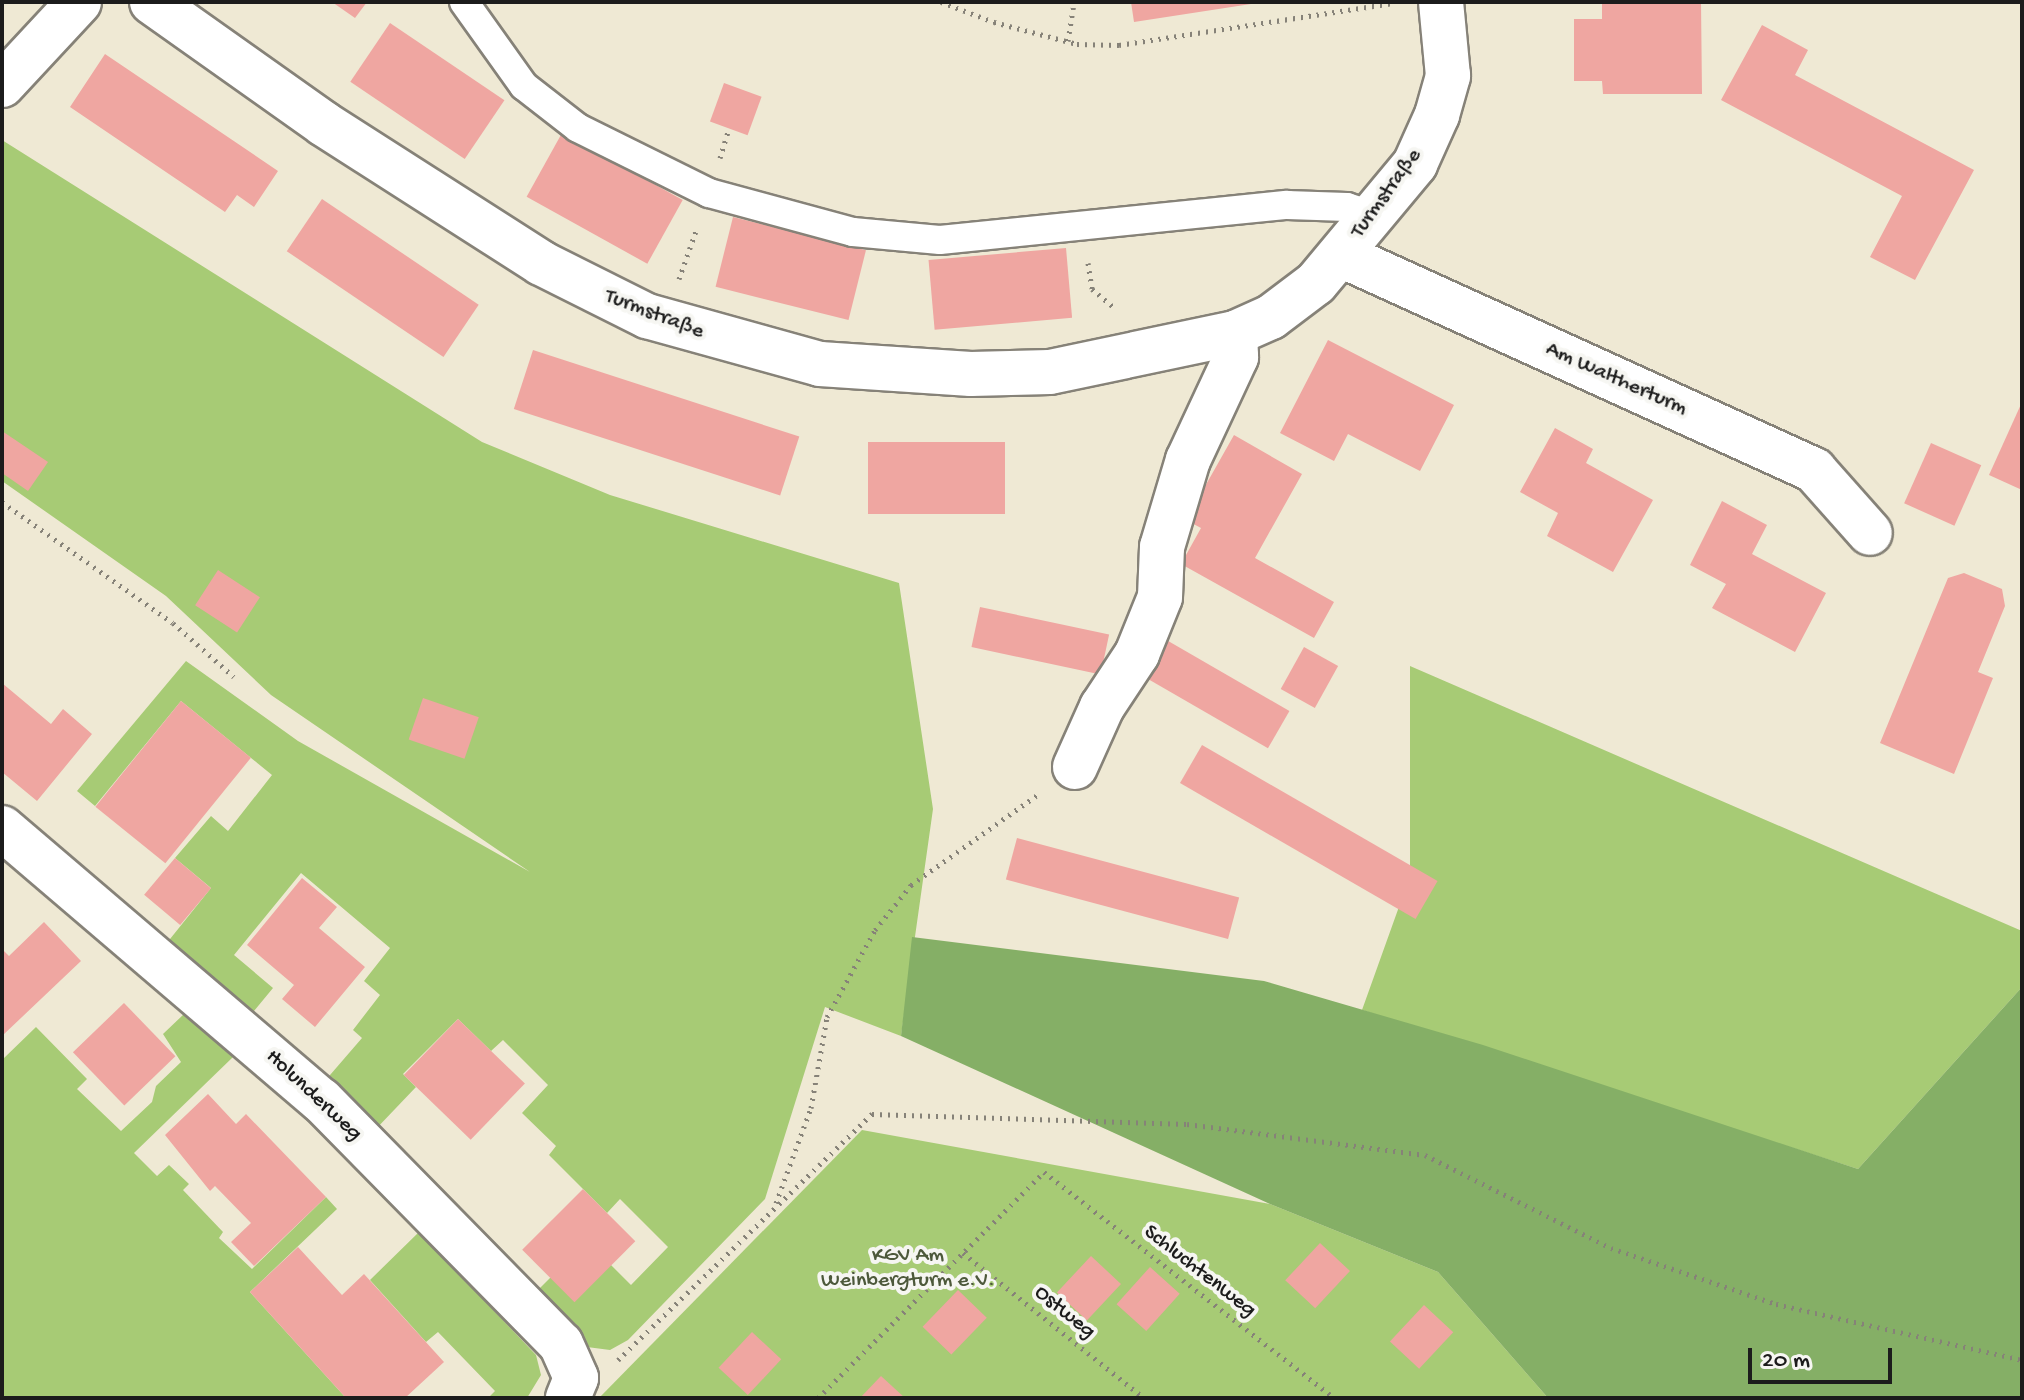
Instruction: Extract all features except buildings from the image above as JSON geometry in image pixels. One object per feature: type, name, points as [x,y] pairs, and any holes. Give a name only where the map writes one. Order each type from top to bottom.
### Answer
[{"type":"street","points":[[2,85],[79,2]]},
{"type":"street","name":"Turmstraße","points":[[152,2],[324,124],[541,263],[647,316],[820,364],[893,373],[1050,372],[1127,359],[1235,333],[1271,317],[1341,255],[1415,164],[1437,115],[1448,76],[1441,2]]},
{"type":"street","name":"Am Waltherturm","points":[[1341,255],[1814,470],[1870,533]]},
{"type":"street","points":[[1075,767],[1102,707],[1137,654],[1160,597],[1162,547],[1188,460],[1236,357],[1235,333]]},
{"type":"street","name":"Holunderweg","points":[[2,828],[321,1100],[561,1344],[572,1388]]},
{"type":"lane","points":[[464,2],[524,86],[578,128],[709,193],[853,232],[940,240],[1287,205],[1347,207],[1375,216]]},
{"type":"path","points":[[941,2],[1068,41],[1119,45],[1399,2]]},
{"type":"path","points":[[1068,41],[1074,2]]},
{"type":"path","points":[[1084,226],[1092,289],[1125,317],[1127,359]]},
{"type":"path","points":[[2,502],[173,623],[234,677]]},
{"type":"path","points":[[776,1204],[811,1108],[827,1017],[875,930],[911,885],[1075,767]]},
{"type":"path","points":[[572,1388],[619,1360],[872,1114],[1010,1115],[1187,1124],[1425,1155],[1611,1248],[1776,1304],[2022,1360]]},
{"type":"path","name":"Schluchtenweg","points":[[963,1253],[1044,1172],[1334,1398]]},
{"type":"path","points":[[818,1398],[963,1253]]},
{"type":"path","name":"Ostweg","points":[[963,1253],[1144,1398]]},
{"type":"green space","points":[[2,140],[482,442],[610,495],[899,583],[933,809],[901,1036],[825,1007],[765,1199],[628,1340],[610,1350],[587,1347],[533,1295],[550,1278],[611,1265],[631,1285],[668,1247],[620,1199],[607,1213],[549,1155],[556,1146],[522,1113],[548,1085],[503,1040],[491,1051],[458,1019],[403,1074],[416,1087],[374,1131],[324,1082],[362,1038],[353,1030],[380,995],[364,981],[390,948],[301,873],[234,955],[273,988],[249,1017],[166,944],[211,888],[175,858],[211,816],[228,831],[272,775],[181,701],[95,806],[77,791],[186,661],[298,741],[530,872],[271,695],[166,596],[2,481]]},
{"type":"green space","points":[[1410,666],[2022,931],[2022,987],[1858,1169],[1362,1010],[1410,876]]},
{"type":"green space","points":[[912,937],[1264,981],[1483,1045],[1858,1169],[2022,987],[2022,1398],[1548,1398],[1438,1272],[1270,1204],[901,1036]]},
{"type":"green space","points":[[184,1014],[233,1057],[134,1153],[157,1176],[169,1165],[189,1184],[183,1190],[223,1232],[219,1238],[252,1269],[326,1197],[337,1209],[250,1292],[346,1398],[2,1398],[2,1060],[36,1027],[87,1079],[77,1089],[121,1131],[152,1102],[156,1086],[181,1062],[163,1034]]},
{"type":"green space","name":"KGV Am Weinbergturm e.V.","points":[[862,1130],[1270,1204],[1438,1272],[1548,1398],[599,1398]]},
{"type":"green space","points":[[419,1232],[536,1355],[541,1375],[527,1398],[488,1398],[495,1391],[438,1332],[426,1342],[370,1280]]}]
